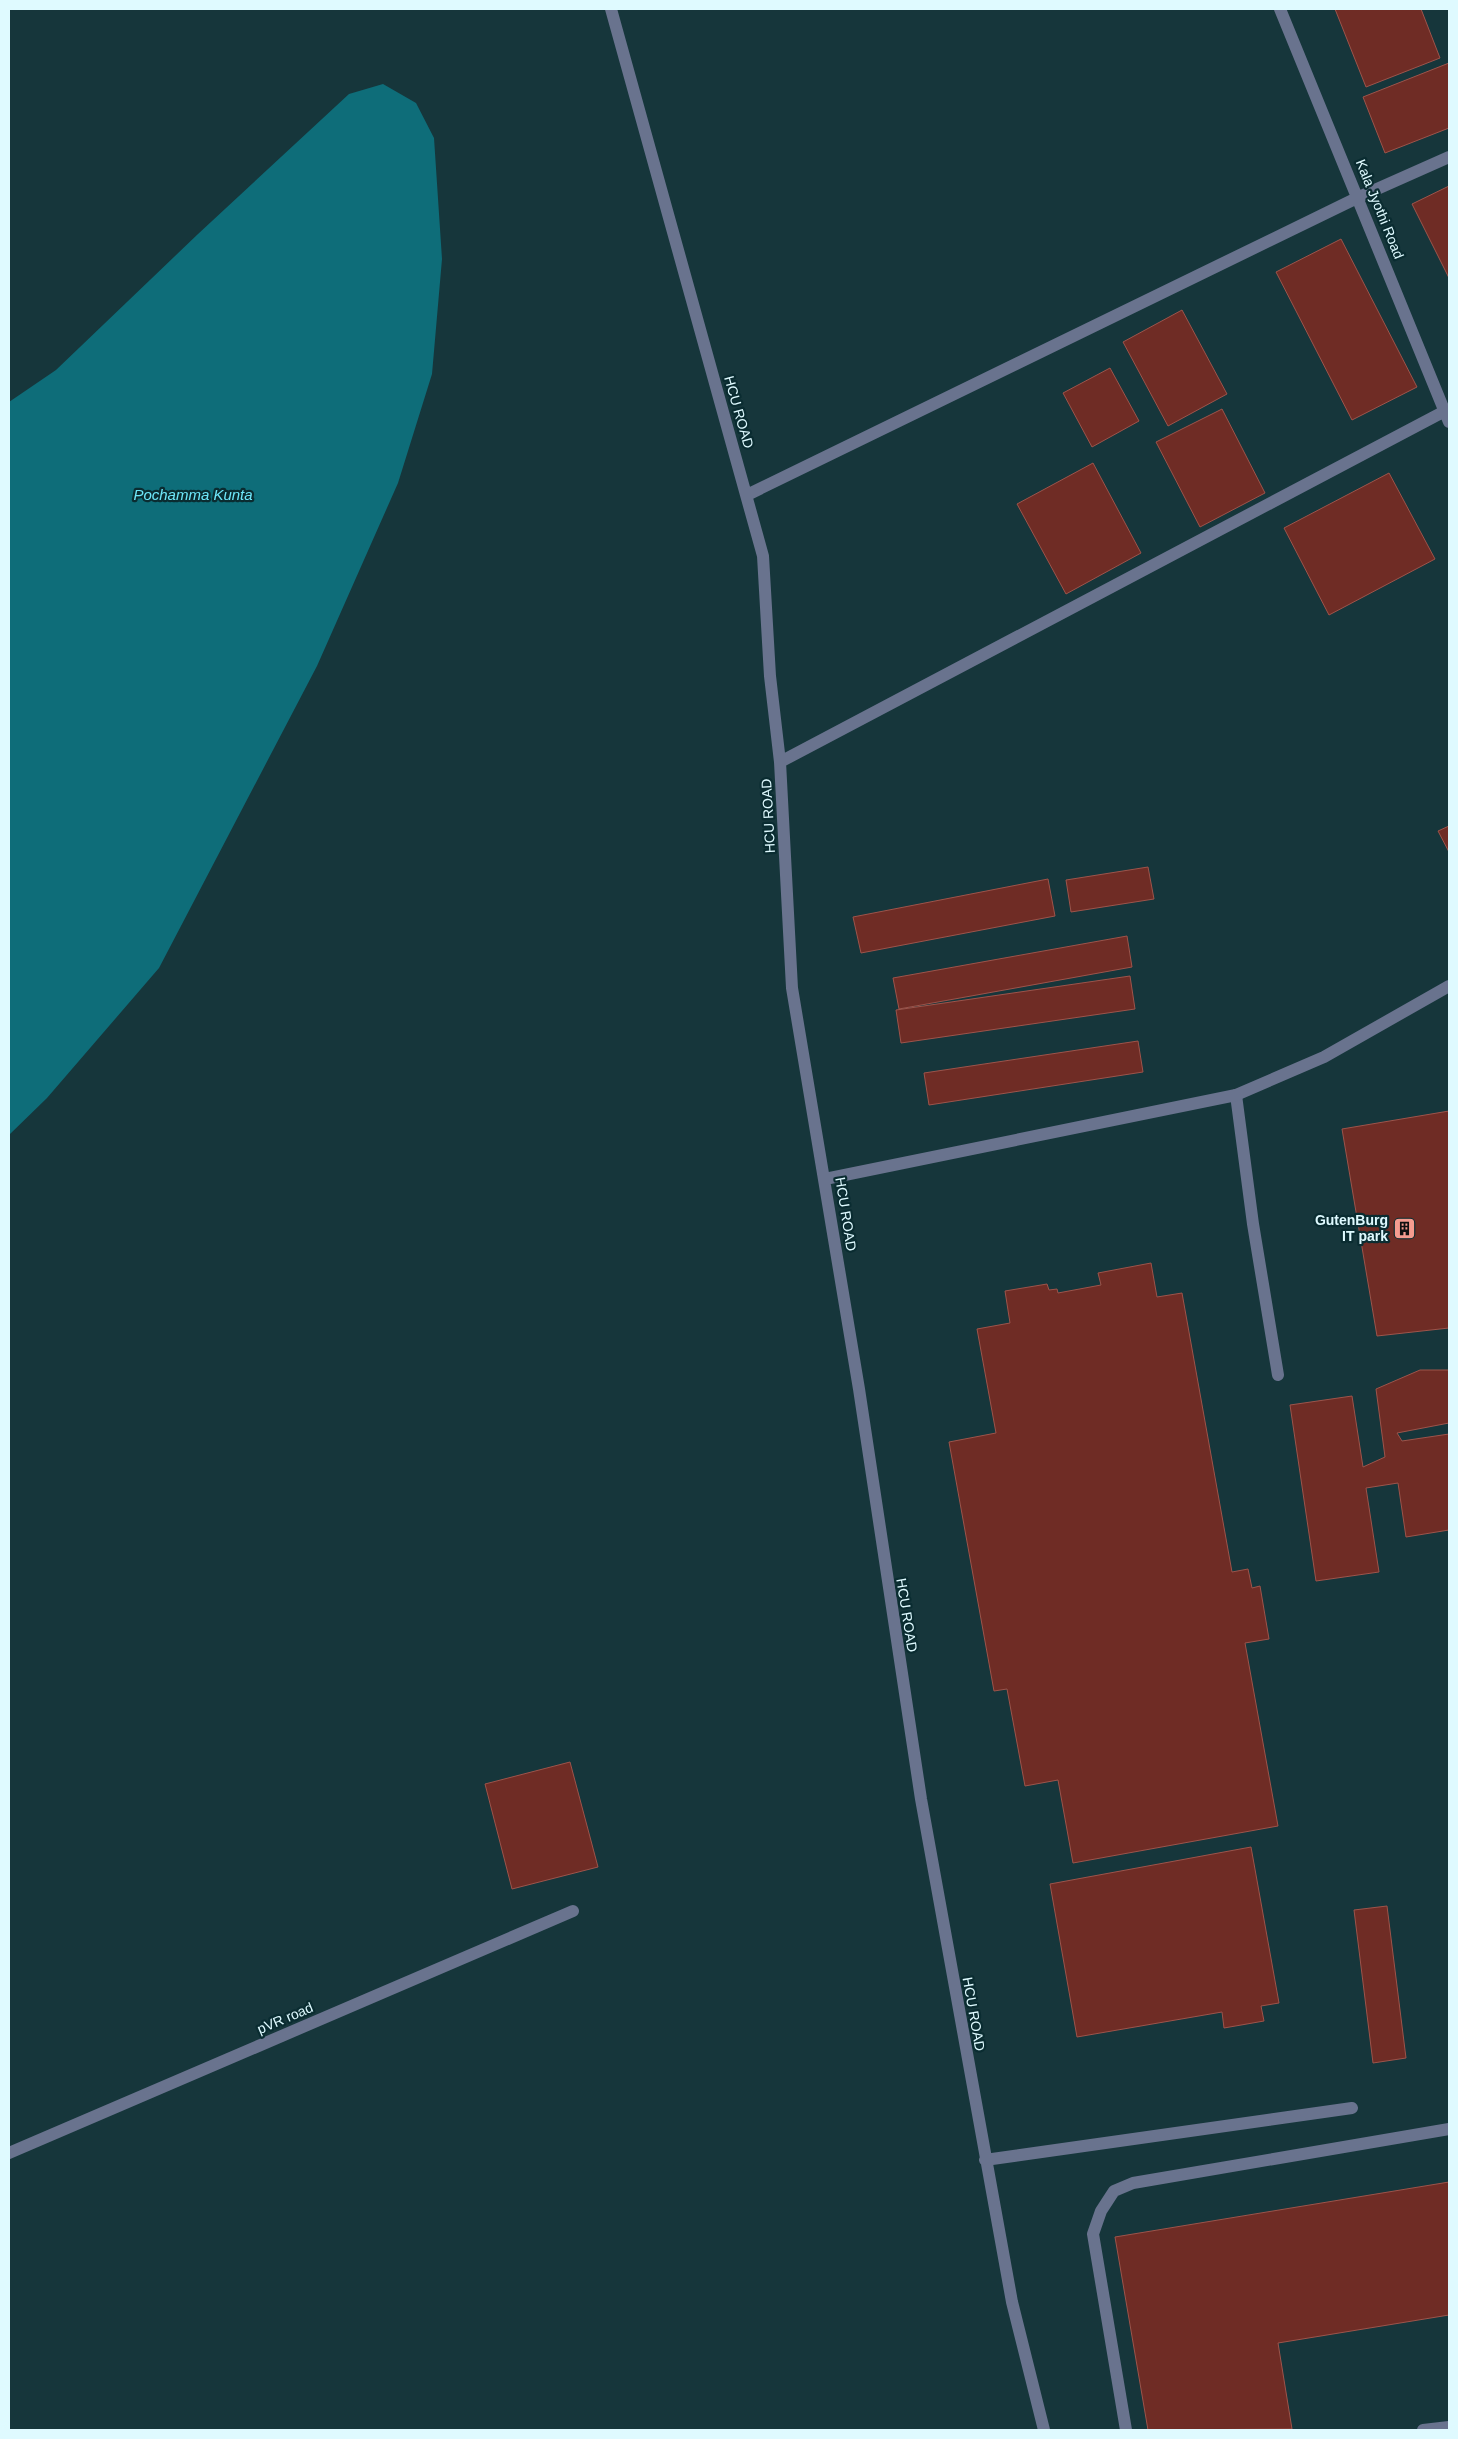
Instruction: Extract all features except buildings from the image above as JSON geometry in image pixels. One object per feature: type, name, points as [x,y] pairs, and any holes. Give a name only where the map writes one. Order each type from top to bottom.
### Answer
[{"type":"street","name":"HCU ROAD","points":[[611,9],[763,556],[770,676],[780,762],[792,988],[825,1179],[921,1799],[1012,2302],[1044,2430]]},
{"type":"street","name":"Kala Jyothi Road","points":[[1280,9],[1359,197],[1447,417]]},
{"type":"street","points":[[747,495],[1359,197],[1449,157]]},
{"type":"street","points":[[780,762],[1447,417]]},
{"type":"street","points":[[825,1179],[1236,1095],[1324,1057],[1449,986]]},
{"type":"street","points":[[1236,1095],[1253,1224],[1278,1375]]},
{"type":"street","name":"pVR road","points":[[9,2153],[573,1911]]},
{"type":"street","points":[[985,2160],[1352,2108]]},
{"type":"street","points":[[1126,2430],[1093,2234],[1101,2211],[1114,2191],[1133,2183],[1449,2129]]},
{"type":"street","points":[[1423,2430],[1449,2427]]},
{"type":"water","name":"Pochamma Kunta","points":[[383,84],[416,103],[434,138],[442,259],[432,374],[398,483],[317,666],[159,968],[47,1098],[9,1135],[9,402],[56,370],[198,234],[349,94]]},
{"type":"place","name":"GutenBurg IT park","points":[[1404,1228]]}]
